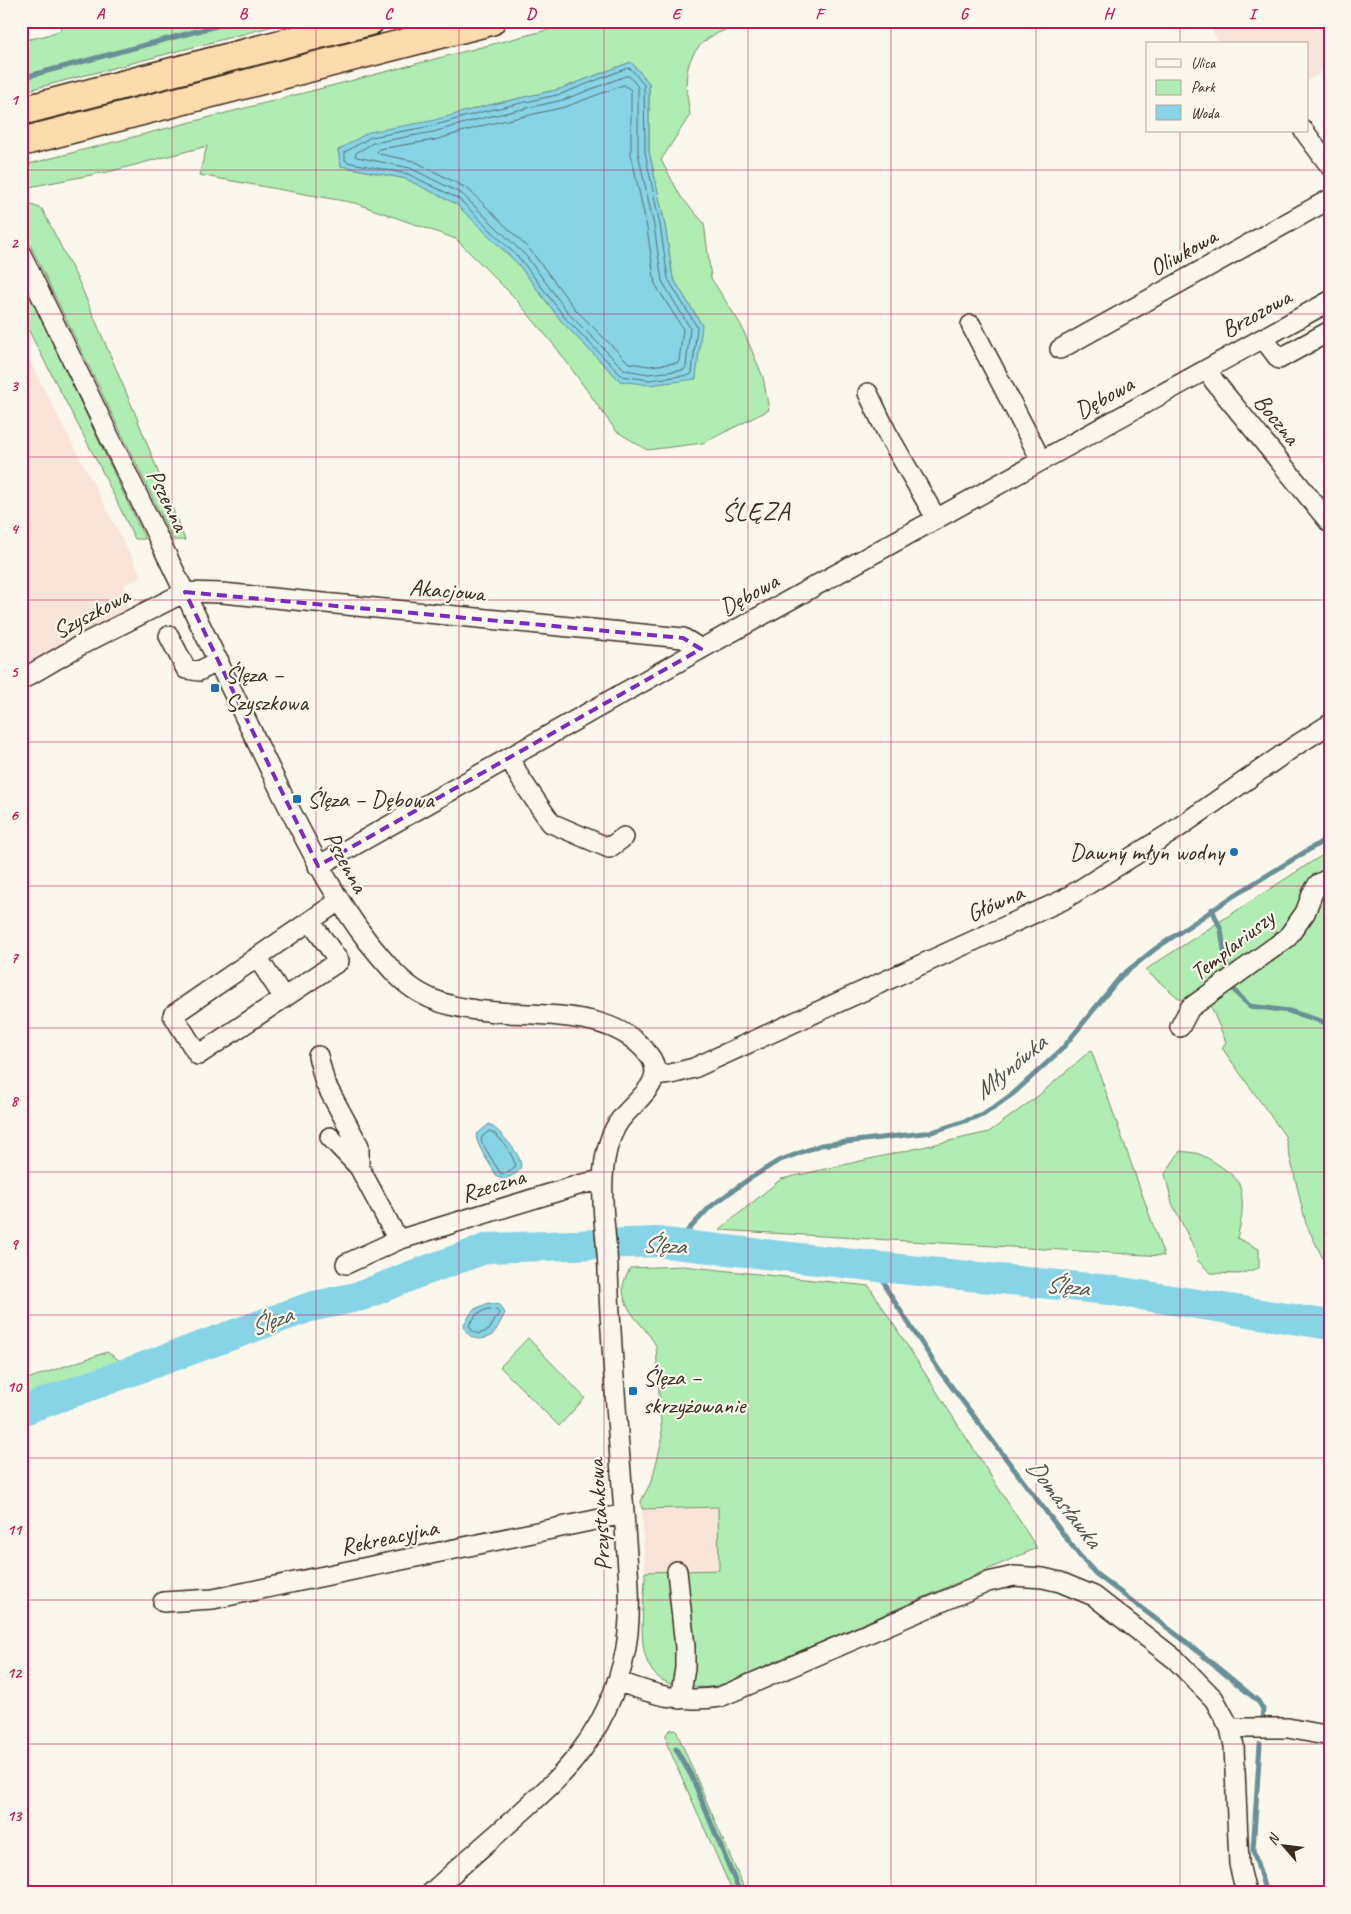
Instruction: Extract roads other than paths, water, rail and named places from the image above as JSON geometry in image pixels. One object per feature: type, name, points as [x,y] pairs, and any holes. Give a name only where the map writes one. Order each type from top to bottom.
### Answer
[{"type":"highway","points":[[21,111],[370,21]]},
{"type":"highway","points":[[21,142],[491,21]]},
{"type":"street","points":[[1305,132],[1330,166]]},
{"type":"street","name":"Oliwkowa","points":[[1060,349],[1330,199]]},
{"type":"street","name":"Pszenna","points":[[21,254],[318,866],[339,901],[383,960],[407,985],[425,996],[450,1005],[499,1013],[574,1017],[595,1021],[618,1030],[638,1043],[652,1058],[655,1076]]},
{"type":"street","name":"Brzozowa","points":[[1207,369],[1330,301]]},
{"type":"street","points":[[971,325],[1041,460]]},
{"type":"street","points":[[1263,338],[1279,359],[1330,331]]},
{"type":"street","name":"Dębowa","points":[[318,866],[701,649],[1207,369]]},
{"type":"street","name":"Boczna","points":[[1207,369],[1214,381],[1330,522]]},
{"type":"street","points":[[868,393],[887,434],[936,518]]},
{"type":"street","name":"Akacjowa","points":[[186,592],[232,594],[682,638],[701,649]]},
{"type":"street","name":"Szyszkowa","points":[[21,680],[79,646],[186,592]]},
{"type":"street","points":[[170,636],[186,669],[199,671],[219,661]]},
{"type":"street","name":"Główna","points":[[655,1076],[694,1068],[1063,900],[1175,830],[1294,746],[1330,724]]},
{"type":"street","points":[[510,758],[520,778],[551,822],[609,848],[624,837]]},
{"type":"street","name":"Templariuszy","points":[[1180,1027],[1190,1008],[1287,938],[1305,913],[1312,892],[1318,884],[1330,878]]},
{"type":"street","points":[[310,921],[339,960],[198,1055],[173,1015],[339,901]]},
{"type":"street","points":[[257,957],[284,998]]},
{"type":"street","points":[[318,1056],[325,1083],[359,1146],[360,1167]]},
{"type":"street","name":"Przystankowa","points":[[431,1893],[541,1795],[566,1769],[597,1727],[617,1681],[628,1633],[628,1581],[602,1180],[607,1151],[616,1126],[650,1089],[655,1076]]},
{"type":"street","points":[[330,1138],[360,1167],[398,1240]]},
{"type":"street","name":"Rzeczna","points":[[346,1264],[398,1240],[582,1184],[602,1180]]},
{"type":"street","name":"Rekreacyjna","points":[[162,1602],[213,1599],[624,1514]]},
{"type":"street","points":[[677,1571],[685,1647],[685,1668],[680,1699]]},
{"type":"street","points":[[617,1681],[646,1692],[680,1699],[699,1700],[720,1697],[988,1582],[1014,1576],[1043,1578],[1060,1582],[1094,1596],[1176,1660],[1214,1699],[1230,1728],[1236,1765],[1236,1826],[1240,1864],[1246,1893]]},
{"type":"street","points":[[1230,1728],[1288,1728],[1330,1736]]},
{"type":"water","points":[[631,62],[649,83],[649,151],[665,225],[673,278],[702,325],[696,379],[649,385],[620,381],[562,322],[518,264],[456,204],[406,179],[341,166],[338,150],[369,132],[431,121],[481,107],[560,89]]},
{"type":"water","points":[[489,1124],[510,1144],[519,1158],[520,1169],[513,1176],[503,1179],[497,1177],[482,1151],[476,1135]]},
{"type":"water","points":[[488,1303],[500,1305],[505,1313],[492,1335],[483,1339],[474,1338],[467,1333],[464,1324],[473,1310]]},
{"type":"waterway","points":[[21,78],[235,21]]},
{"type":"waterway","name":"Młynówka","points":[[675,1244],[710,1207],[778,1161],[821,1145],[932,1132],[983,1115],[1014,1093],[1062,1049],[1121,976],[1155,949],[1235,895],[1323,841],[1330,840]]},
{"type":"waterway","points":[[1212,909],[1221,930],[1228,976]]},
{"type":"waterway","points":[[1230,984],[1250,1006],[1289,1011],[1330,1024]]},
{"type":"waterway","name":"Ślęza","points":[[21,1411],[310,1307],[361,1296],[488,1248],[656,1242],[1109,1290],[1330,1325]]},
{"type":"waterway","name":"Domasławka","points":[[880,1267],[887,1290],[939,1370],[1079,1555],[1096,1574],[1189,1644],[1258,1701],[1263,1709],[1262,1719]]},
{"type":"waterway","name":"Domasławka","points":[[1260,1744],[1253,1850],[1266,1893]]},
{"type":"waterway","points":[[676,1749],[692,1777],[740,1893]]},
{"type":"place","name":"Ślęza – Szyszkowa","points":[[215,688]]},
{"type":"place","name":"Ślęza – Dębowa","points":[[297,799]]},
{"type":"place","name":"Dawny młyn wodny","points":[[1234,852]]},
{"type":"place","name":"Ślęza – skrzyżowanie","points":[[633,1391]]},
{"type":"district","name":"ŚLĘZA","points":[[756,511]]}]
